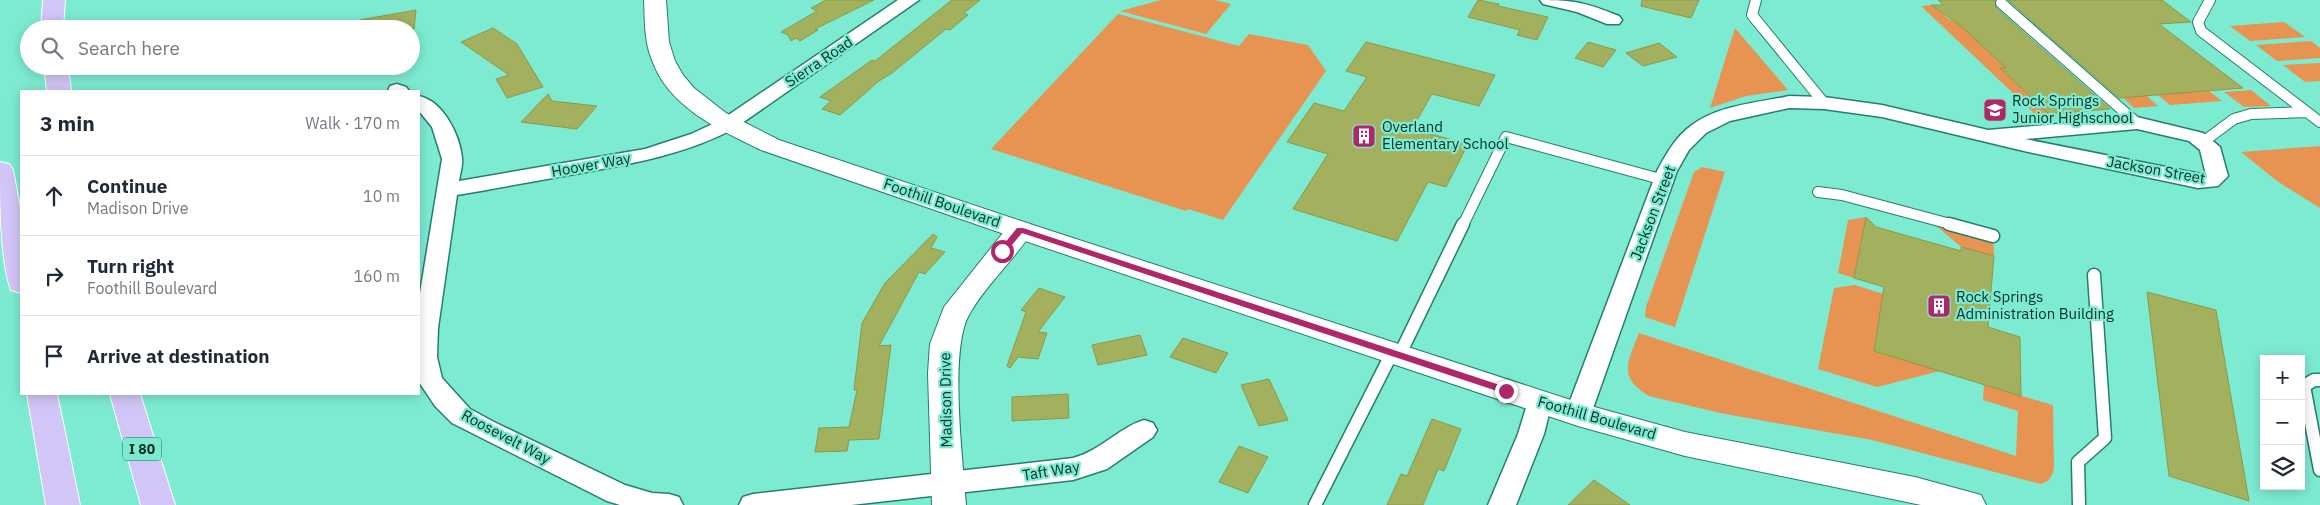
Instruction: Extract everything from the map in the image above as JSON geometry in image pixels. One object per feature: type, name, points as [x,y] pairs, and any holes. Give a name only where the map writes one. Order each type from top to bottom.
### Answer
[{"type":"highway","points":[[53,20],[54,0]]},
{"type":"highway","points":[[57,75],[60,90]]},
{"type":"highway","points":[[0,170],[20,278]]},
{"type":"highway","points":[[42,395],[63,505]]},
{"type":"highway","name":"I 80","points":[[125,395],[158,505]]},
{"type":"main road","name":"Foothill Boulevard","points":[[655,0],[658,43],[663,61],[671,76],[686,94],[698,104],[728,124],[770,145],[1020,230],[1578,414],[1685,444],[1915,490],[1969,505]]},
{"type":"main road","name":"Madison Drive","points":[[949,495],[943,373],[945,344],[954,314],[1020,230]]},
{"type":"street","points":[[1550,0],[1583,8],[1613,20]]},
{"type":"street","name":"Sierra Road","points":[[728,124],[907,1]]},
{"type":"street","name":"Jackson Street","points":[[1578,414],[1664,180],[1681,147],[1699,129],[1724,116],[1789,102],[1824,102],[1882,111],[1989,136],[2207,182],[2214,180],[2217,176],[2210,146],[2196,137],[2137,123],[1989,136]]},
{"type":"street","name":"Roosevelt Way","points":[[420,103],[441,124],[449,141],[452,160],[426,328],[430,380],[444,399],[461,416],[617,493],[652,504],[669,505]]},
{"type":"street","name":"Hoover Way","points":[[448,190],[677,148],[703,138],[728,124]]},
{"type":"street","points":[[1502,505],[1530,434],[1539,402]]},
{"type":"street","name":"Taft Way","points":[[949,495],[1074,469],[1098,462],[1144,430]]},
{"type":"street","points":[[753,505],[949,495]]},
{"type":"lane","points":[[1756,0],[1752,16],[1824,102]]},
{"type":"lane","points":[[2210,0],[2198,22],[2201,31],[2320,122]]},
{"type":"lane","points":[[2001,3],[2137,123]]},
{"type":"lane","points":[[2203,142],[2234,119],[2251,114],[2306,112]]},
{"type":"lane","points":[[1314,505],[1395,354],[1506,137],[1664,180]]},
{"type":"lane","points":[[1818,192],[1842,195],[1993,236]]},
{"type":"lane","points":[[2079,505],[2078,462],[2105,438],[2094,275]]},
{"type":"lane","points":[[2320,380],[2314,380],[2304,386],[2320,470]]},
{"type":"shaded area","points":[[1161,0],[1215,0],[1231,4],[1206,34],[1120,11]]},
{"type":"shaded area","points":[[1933,5],[1947,18],[1965,28],[2006,68],[2001,69],[2049,114],[2036,115],[1921,6]]},
{"type":"shaded area","points":[[1118,14],[1239,46],[1249,34],[1308,45],[1326,71],[1223,220],[1188,209],[1186,211],[991,149]]},
{"type":"shaded area","points":[[2284,22],[2305,37],[2250,41],[2230,26]]},
{"type":"shaded area","points":[[1735,28],[1788,90],[1746,96],[1710,108]]},
{"type":"shaded area","points":[[2311,41],[2320,48],[2320,58],[2277,61],[2256,45]]},
{"type":"shaded area","points":[[2320,63],[2320,81],[2305,82],[2283,65]]},
{"type":"shaded area","points":[[2251,90],[2271,106],[2244,107],[2224,92]]},
{"type":"shaded area","points":[[2209,91],[2222,101],[2170,105],[2158,95]]},
{"type":"shaded area","points":[[2146,95],[2158,106],[2134,108],[2122,97]]},
{"type":"shaded area","points":[[2320,146],[2320,208],[2277,181],[2241,152]]},
{"type":"shaded area","points":[[1702,167],[1725,172],[1675,327],[1645,317],[1646,307],[1694,172]]},
{"type":"shaded area","points":[[1866,217],[1854,278],[1838,273],[1848,220]]},
{"type":"shaded area","points":[[1933,223],[1993,240],[1994,256],[1961,247]]},
{"type":"shaded area","points":[[1855,285],[1890,296],[1876,334],[1874,351],[1940,371],[1877,387],[1818,369],[1834,288]]},
{"type":"shaded area","points":[[1639,333],[2016,456],[2018,411],[1983,400],[1984,385],[2053,405],[2054,468],[2052,474],[2047,482],[2041,484],[1872,440],[1720,413],[1649,396],[1632,382],[1629,375],[1628,368],[1631,352]]},
{"type":"building","points":[[826,0],[874,0],[815,29],[818,30],[800,41],[796,38],[791,41],[788,35],[781,32],[817,11],[811,8]]},
{"type":"building","points":[[952,0],[980,0],[964,13],[968,15],[950,30],[946,29],[892,73],[879,81],[840,115],[822,109],[831,101],[820,97],[872,60],[875,61]]},
{"type":"building","points":[[1478,0],[1548,17],[1537,40],[1517,35],[1520,30],[1468,17]]},
{"type":"building","points":[[1642,0],[1699,0],[1691,18],[1641,6]]},
{"type":"building","points":[[1938,0],[1995,0],[1996,8],[2110,109],[2049,114],[2000,68],[2006,68],[1961,26],[1931,5],[1943,5]]},
{"type":"building","points":[[2008,0],[2162,0],[2191,22],[2159,24],[2243,88],[2119,98]]},
{"type":"building","points":[[416,10],[415,20],[360,20]]},
{"type":"building","points":[[493,28],[517,44],[543,87],[507,98],[496,79],[509,75],[461,42]]},
{"type":"building","name":"Overland Elementary School","points":[[1366,42],[1495,75],[1479,106],[1432,94],[1412,129],[1468,144],[1446,187],[1428,182],[1397,241],[1293,209],[1328,154],[1287,142],[1314,103],[1344,111],[1367,77],[1346,71]]},
{"type":"building","points":[[1588,42],[1616,50],[1603,67],[1575,58]]},
{"type":"building","points":[[1659,43],[1677,57],[1643,66],[1626,53]]},
{"type":"building","points":[[548,94],[552,101],[597,106],[577,129],[521,122]]},
{"type":"building","name":"Rock Springs Administration Building","points":[[1866,217],[1876,227],[1961,251],[1961,247],[1994,256],[1988,327],[2020,337],[2021,396],[1874,351],[1884,287],[1854,278]]},
{"type":"building","points":[[933,234],[937,237],[931,248],[945,252],[925,274],[919,272],[879,346],[891,345],[879,439],[849,440],[847,451],[815,452],[819,428],[849,427],[857,390],[854,390],[862,323],[885,283]]},
{"type":"building","points":[[1039,288],[1065,297],[1038,332],[1047,333],[1038,359],[1018,357],[1010,368],[1007,366],[1026,312],[1021,310]]},
{"type":"building","points":[[2147,292],[2216,310],[2249,501],[2169,476]]},
{"type":"building","points":[[1140,335],[1147,355],[1098,365],[1092,345]]},
{"type":"building","points":[[1183,338],[1228,353],[1216,373],[1170,357]]},
{"type":"building","points":[[1269,379],[1288,420],[1259,426],[1241,385]]},
{"type":"building","points":[[1068,394],[1069,418],[1012,421],[1012,397]]},
{"type":"building","points":[[1432,419],[1461,429],[1444,471],[1438,469],[1423,505],[1387,505],[1401,474],[1407,476]]},
{"type":"building","points":[[1239,446],[1268,457],[1248,493],[1219,482]]},
{"type":"building","points":[[1594,480],[1630,505],[1568,505]]},
{"type":"place","name":"Rock Springs Junior Highschool","points":[[1995,110]]},
{"type":"place","name":"Overland Elementary School","points":[[1364,136]]},
{"type":"place","name":"Rock Springs Administration Building","points":[[1939,306]]},
{"type":"route","points":[[1002,251],[1020,230],[1506,391]]}]
